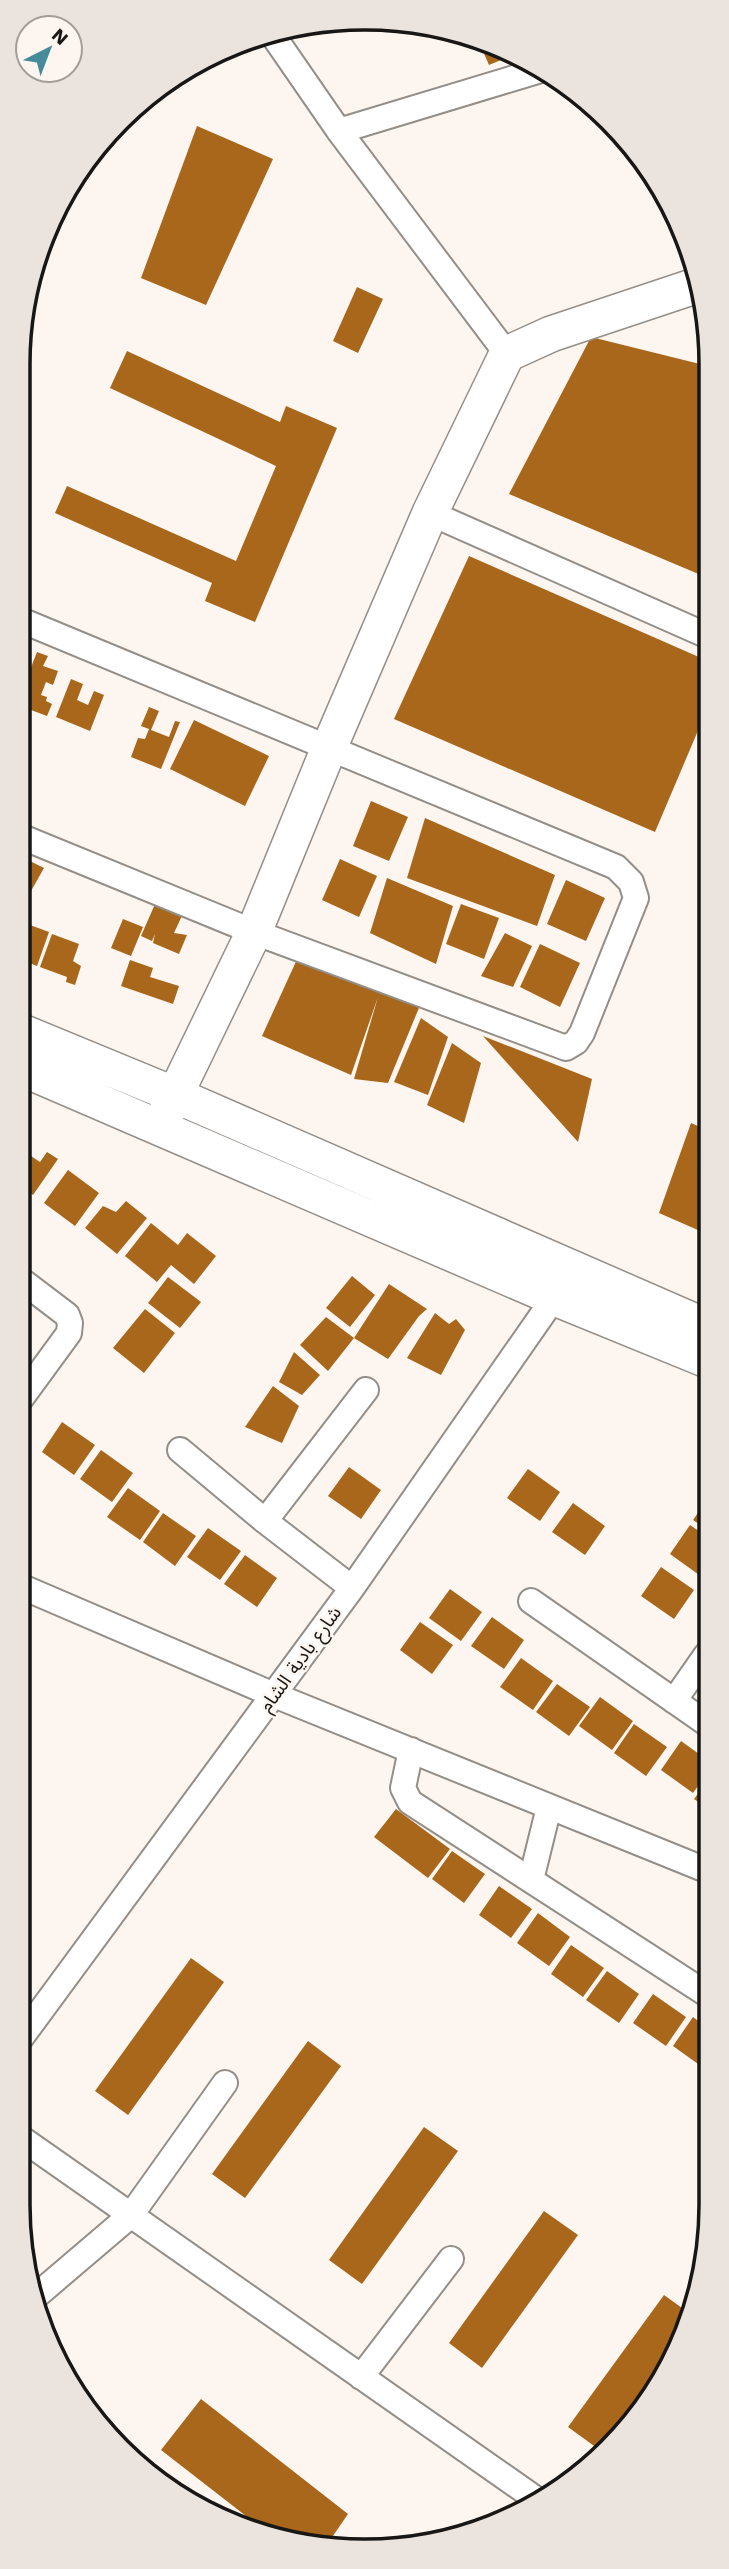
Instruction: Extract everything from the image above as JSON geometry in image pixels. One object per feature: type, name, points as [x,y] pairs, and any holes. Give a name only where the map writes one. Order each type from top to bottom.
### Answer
[{"type":"street","points":[[277,41],[340,131],[507,354]]},
{"type":"street","points":[[340,131],[529,73]]},
{"type":"street","points":[[160,1126],[254,932],[329,748],[430,513],[507,354],[551,334],[690,288]]},
{"type":"street","points":[[430,513],[699,632]]},
{"type":"street","points":[[30,624],[616,867],[631,882],[636,898],[587,1021],[576,1042],[566,1048],[254,932],[30,840]]},
{"type":"street","points":[[30,1035],[175,1095],[564,1284],[699,1356]]},
{"type":"street","points":[[30,1072],[160,1126],[564,1284],[699,1325]]},
{"type":"street","name":"شارع بادية الشام","points":[[30,2026],[352,1588],[564,1284]]},
{"type":"street","points":[[30,1287],[67,1315],[70,1323],[69,1333],[30,1386]]},
{"type":"street","points":[[265,1521],[366,1390]]},
{"type":"street","points":[[180,1450],[265,1521],[352,1588]]},
{"type":"street","points":[[30,1590],[274,1695],[699,1867]]},
{"type":"street","points":[[531,1601],[699,1718]]},
{"type":"street","points":[[674,1701],[699,1665]]},
{"type":"street","points":[[411,1750],[403,1788],[410,1802],[699,1989]]},
{"type":"street","points":[[531,1880],[550,1807]]},
{"type":"street","points":[[41,2292],[131,2215],[225,2083]]},
{"type":"street","points":[[30,2144],[530,2495]]},
{"type":"street","points":[[361,2377],[451,2259]]},
{"type":"building","points":[[483,52],[503,59],[489,65]]},
{"type":"building","points":[[197,126],[273,159],[206,305],[141,278]]},
{"type":"building","points":[[357,287],[383,299],[358,353],[333,341]]},
{"type":"building","points":[[591,337],[699,364],[699,574],[509,494]]},
{"type":"building","points":[[127,351],[280,422],[286,406],[337,428],[255,622],[205,601],[212,583],[55,513],[67,486],[236,561],[276,466],[110,388]]},
{"type":"building","points":[[469,556],[699,657],[699,728],[655,832],[394,719]]},
{"type":"building","points":[[37,652],[48,656],[43,666],[58,671],[53,685],[46,682],[41,695],[47,697],[46,701],[52,704],[47,716],[30,710],[30,670]]},
{"type":"building","points":[[71,679],[83,684],[77,700],[88,705],[94,691],[104,695],[90,731],[56,717]]},
{"type":"building","points":[[149,707],[159,711],[151,730],[169,737],[175,721],[180,722],[161,769],[131,757],[138,738],[145,739],[149,729],[141,726]]},
{"type":"building","points":[[194,720],[269,756],[245,806],[170,769]]},
{"type":"building","points":[[371,801],[408,817],[389,861],[353,846]]},
{"type":"building","points":[[425,818],[555,875],[537,926],[407,878]]},
{"type":"building","points":[[340,859],[377,876],[359,917],[322,900]]},
{"type":"building","points":[[30,861],[44,868],[30,893]]},
{"type":"building","points":[[387,878],[453,906],[436,964],[370,933]]},
{"type":"building","points":[[566,880],[605,898],[586,941],[547,924]]},
{"type":"building","points":[[159,895],[186,907],[174,933],[187,935],[179,954],[153,943],[155,934],[152,941],[141,936]]},
{"type":"building","points":[[461,904],[499,918],[484,959],[446,944]]},
{"type":"building","points":[[123,919],[143,927],[131,956],[111,948]]},
{"type":"building","points":[[30,925],[49,932],[37,966],[30,963]]},
{"type":"building","points":[[505,933],[532,946],[513,987],[481,976]]},
{"type":"building","points":[[52,934],[79,944],[73,961],[81,966],[75,985],[66,982],[67,977],[40,967]]},
{"type":"building","points":[[540,944],[580,963],[560,1007],[520,987]]},
{"type":"building","points":[[299,955],[421,1003],[388,1083],[354,1079],[378,997],[351,1075],[262,1036]]},
{"type":"building","points":[[130,960],[153,968],[150,977],[179,986],[173,1004],[121,986]]},
{"type":"building","points":[[421,1018],[448,1037],[428,1095],[394,1082]]},
{"type":"building","points":[[483,1036],[592,1079],[578,1142]]},
{"type":"building","points":[[452,1043],[481,1063],[464,1123],[427,1105]]},
{"type":"building","points":[[691,1123],[699,1126],[699,1230],[659,1213]]},
{"type":"building","points":[[47,1152],[58,1159],[33,1195],[30,1193],[30,1155],[40,1162]]},
{"type":"building","points":[[68,1170],[99,1193],[75,1226],[44,1203]]},
{"type":"building","points":[[126,1201],[147,1218],[117,1254],[85,1228],[103,1206],[116,1212]]},
{"type":"building","points":[[151,1223],[178,1245],[187,1233],[216,1256],[194,1284],[171,1265],[157,1282],[125,1256]]},
{"type":"building","points":[[352,1276],[375,1295],[350,1327],[326,1308]]},
{"type":"building","points":[[168,1277],[201,1302],[180,1328],[148,1303]]},
{"type":"building","points":[[389,1284],[427,1309],[388,1359],[354,1338]]},
{"type":"building","points":[[145,1309],[175,1333],[144,1373],[113,1348]]},
{"type":"building","points":[[435,1313],[449,1324],[456,1319],[465,1330],[441,1375],[407,1358]]},
{"type":"building","points":[[326,1317],[354,1338],[328,1371],[300,1345]]},
{"type":"building","points":[[294,1352],[320,1375],[302,1395],[279,1382]]},
{"type":"building","points":[[273,1386],[299,1406],[282,1443],[245,1427]]},
{"type":"building","points":[[62,1422],[95,1445],[74,1475],[42,1452]]},
{"type":"building","points":[[101,1450],[133,1473],[112,1502],[80,1479]]},
{"type":"building","points":[[349,1467],[381,1490],[361,1519],[328,1496]]},
{"type":"building","points":[[528,1469],[560,1492],[540,1521],[507,1498]]},
{"type":"building","points":[[128,1488],[160,1511],[140,1540],[107,1517]]},
{"type":"building","points":[[573,1503],[605,1526],[585,1555],[552,1532]]},
{"type":"building","points":[[699,1511],[699,1524],[693,1520]]},
{"type":"building","points":[[163,1513],[196,1536],[175,1566],[143,1542]]},
{"type":"building","points":[[690,1525],[699,1531],[699,1575],[670,1554]]},
{"type":"building","points":[[208,1528],[241,1551],[220,1580],[187,1557]]},
{"type":"building","points":[[245,1555],[277,1578],[257,1607],[224,1584]]},
{"type":"building","points":[[661,1567],[694,1590],[674,1619],[641,1596]]},
{"type":"building","points":[[450,1589],[482,1612],[461,1641],[429,1618]]},
{"type":"building","points":[[492,1617],[524,1640],[504,1669],[471,1646]]},
{"type":"building","points":[[420,1622],[453,1645],[432,1674],[400,1650]]},
{"type":"building","points":[[521,1658],[553,1681],[533,1710],[500,1687]]},
{"type":"building","points":[[557,1684],[590,1707],[569,1736],[536,1712]]},
{"type":"building","points":[[600,1697],[633,1721],[612,1750],[579,1726]]},
{"type":"building","points":[[634,1724],[667,1747],[646,1776],[614,1753]]},
{"type":"building","points":[[681,1741],[699,1754],[699,1785],[693,1793],[661,1770]]},
{"type":"building","points":[[396,1809],[450,1849],[428,1878],[374,1837]]},
{"type":"building","points":[[452,1851],[485,1874],[464,1903],[432,1879]]},
{"type":"building","points":[[499,1886],[532,1909],[511,1938],[479,1915]]},
{"type":"building","points":[[538,1913],[570,1937],[549,1966],[517,1943]]},
{"type":"building","points":[[571,1945],[604,1968],[583,1997],[551,1974]]},
{"type":"building","points":[[191,1958],[224,1982],[128,2115],[95,2091]]},
{"type":"building","points":[[607,1971],[639,1994],[619,2023],[586,2000]]},
{"type":"building","points":[[653,1994],[686,2017],[666,2046],[633,2023]]},
{"type":"building","points":[[693,2017],[699,2022],[699,2065],[673,2046]]},
{"type":"building","points":[[308,2041],[341,2066],[245,2198],[212,2174]]},
{"type":"building","points":[[424,2127],[458,2151],[362,2284],[329,2260]]},
{"type":"building","points":[[544,2211],[578,2235],[482,2368],[449,2343]]},
{"type":"building","points":[[664,2295],[682,2308],[665,2353],[643,2390],[601,2441],[595,2447],[568,2427]]},
{"type":"building","points":[[201,2399],[348,2514],[332,2537],[299,2533],[249,2518],[161,2450]]}]
